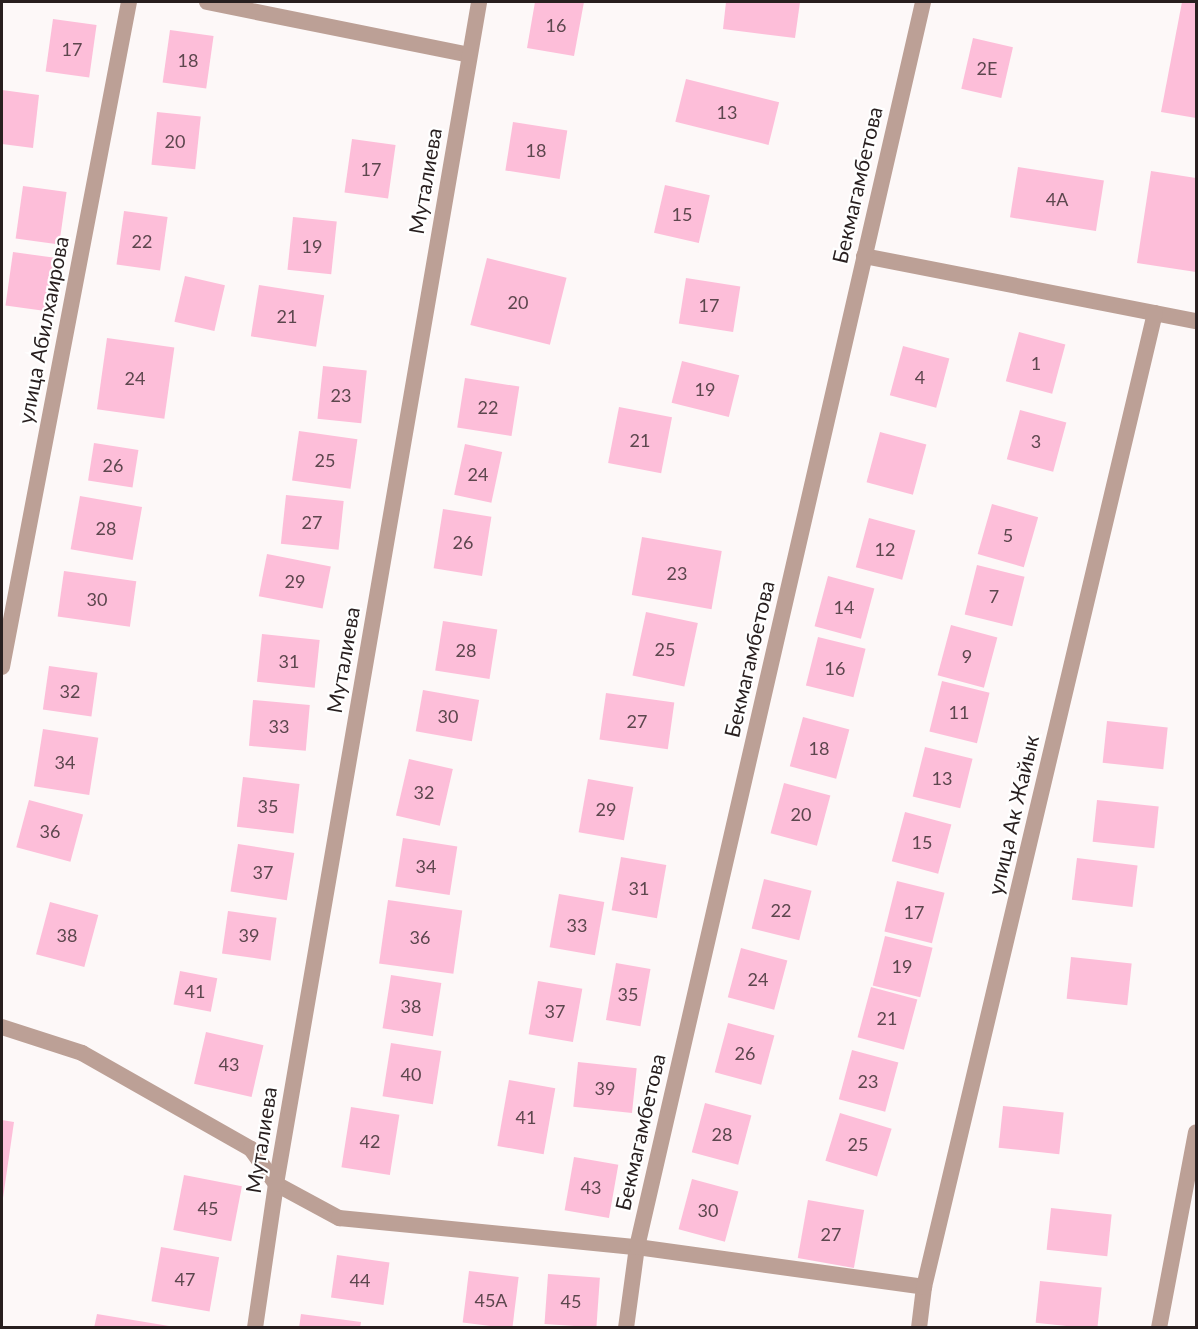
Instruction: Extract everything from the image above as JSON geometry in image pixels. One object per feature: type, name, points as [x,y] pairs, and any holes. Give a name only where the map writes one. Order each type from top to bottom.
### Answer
[{"type":"street","name":"улица Абилхаирова","points":[[2,667],[129,2]]},
{"type":"street","points":[[207,2],[469,55]]},
{"type":"street","name":"Муталиева","points":[[255,1328],[276,1184],[479,2]]},
{"type":"street","name":"Бекмагамбетова","points":[[626,1328],[637,1247],[923,2]]},
{"type":"street","points":[[864,256],[1197,321]]},
{"type":"street","name":"улица Ак Жайык","points":[[919,1328],[924,1287],[1155,313]]},
{"type":"street","points":[[2,1027],[82,1053],[251,1149],[276,1184],[339,1218],[637,1247],[924,1287]]},
{"type":"street","points":[[1159,1328],[1197,1132]]},
{"type":"building","points":[[535,2],[584,2],[574,56],[527,48]]},
{"type":"building","points":[[726,2],[800,2],[795,38],[723,29]]},
{"type":"building","points":[[1182,2],[1196,2],[1196,118],[1161,112]]},
{"type":"building","points":[[53,19],[97,25],[89,78],[46,71]]},
{"type":"building","points":[[170,30],[214,36],[206,89],[163,82]]},
{"type":"building","points":[[973,38],[1013,47],[1001,98],[961,89]]},
{"type":"building","points":[[686,79],[779,102],[769,145],[675,122]]},
{"type":"building","points":[[2,90],[39,95],[33,148],[2,144]]},
{"type":"building","points":[[157,112],[201,117],[195,169],[151,165]]},
{"type":"building","points":[[513,122],[567,131],[560,179],[505,170]]},
{"type":"building","points":[[352,139],[396,145],[388,199],[344,192]]},
{"type":"building","points":[[1018,167],[1104,181],[1096,231],[1010,217]]},
{"type":"building","points":[[1151,171],[1196,178],[1196,272],[1137,263]]},
{"type":"building","points":[[665,185],[710,195],[699,243],[654,233]]},
{"type":"building","points":[[23,186],[67,192],[59,245],[16,238]]},
{"type":"building","points":[[124,211],[168,217],[160,271],[116,264]]},
{"type":"building","points":[[293,217],[337,222],[331,274],[287,270]]},
{"type":"building","points":[[13,252],[57,258],[49,312],[5,305]]},
{"type":"building","points":[[487,258],[567,278],[550,345],[470,325]]},
{"type":"building","points":[[185,276],[225,285],[214,331],[174,322]]},
{"type":"building","points":[[686,278],[740,287],[733,332],[679,323]]},
{"type":"building","points":[[259,285],[324,295],[316,347],[251,336]]},
{"type":"building","points":[[1019,332],[1065,344],[1052,394],[1006,381]]},
{"type":"building","points":[[107,338],[174,347],[164,419],[97,409]]},
{"type":"building","points":[[903,346],[949,358],[936,408],[890,395]]},
{"type":"building","points":[[682,361],[739,375],[729,417],[672,403]]},
{"type":"building","points":[[323,366],[367,371],[361,423],[317,419]]},
{"type":"building","points":[[465,378],[519,387],[512,436],[457,427]]},
{"type":"building","points":[[619,407],[672,417],[661,473],[608,463]]},
{"type":"building","points":[[1020,410],[1066,422],[1053,472],[1007,459]]},
{"type":"building","points":[[299,431],[357,439],[350,489],[292,481]]},
{"type":"building","points":[[880,432],[926,444],[913,495],[867,482]]},
{"type":"building","points":[[94,443],[138,450],[133,488],[88,481]]},
{"type":"building","points":[[465,444],[502,452],[491,503],[454,495]]},
{"type":"building","points":[[286,495],[344,501],[339,550],[281,544]]},
{"type":"building","points":[[80,496],[142,507],[133,560],[71,549]]},
{"type":"building","points":[[992,504],[1038,517],[1024,567],[978,554]]},
{"type":"building","points":[[443,509],[491,517],[482,576],[434,568]]},
{"type":"building","points":[[869,518],[915,530],[902,580],[856,567]]},
{"type":"building","points":[[642,537],[722,551],[712,609],[632,595]]},
{"type":"building","points":[[267,554],[331,566],[323,609],[259,596]]},
{"type":"building","points":[[977,565],[1025,577],[1012,626],[965,614]]},
{"type":"building","points":[[64,571],[136,581],[130,627],[58,617]]},
{"type":"building","points":[[828,576],[874,588],[861,639],[815,626]]},
{"type":"building","points":[[646,612],[698,623],[684,687],[632,676]]},
{"type":"building","points":[[443,621],[497,630],[490,679],[435,670]]},
{"type":"building","points":[[951,625],[997,637],[984,688],[938,675]]},
{"type":"building","points":[[262,634],[320,640],[315,688],[257,682]]},
{"type":"building","points":[[818,637],[866,649],[853,697],[806,686]]},
{"type":"building","points":[[49,666],[98,673],[91,716],[43,710]]},
{"type":"building","points":[[942,681],[990,693],[977,743],[929,731]]},
{"type":"building","points":[[423,690],[479,700],[472,741],[416,731]]},
{"type":"building","points":[[606,693],[674,703],[668,749],[599,740]]},
{"type":"building","points":[[253,700],[310,705],[306,751],[249,746]]},
{"type":"building","points":[[803,717],[849,729],[836,779],[790,766]]},
{"type":"building","points":[[1107,721],[1168,727],[1163,769],[1103,763]]},
{"type":"building","points":[[43,729],[98,738],[89,795],[34,786]]},
{"type":"building","points":[[925,747],[973,759],[960,808],[913,796]]},
{"type":"building","points":[[409,759],[453,769],[440,826],[396,816]]},
{"type":"building","points":[[243,777],[300,784],[293,834],[237,827]]},
{"type":"building","points":[[588,779],[633,787],[624,840],[579,832]]},
{"type":"building","points":[[784,783],[830,795],[817,846],[771,833]]},
{"type":"building","points":[[29,800],[83,814],[70,862],[16,847]]},
{"type":"building","points":[[1097,800],[1159,806],[1154,848],[1093,842]]},
{"type":"building","points":[[905,812],[951,824],[938,874],[892,861]]},
{"type":"building","points":[[403,838],[457,847],[450,895],[395,886]]},
{"type":"building","points":[[238,844],[294,853],[287,900],[230,891]]},
{"type":"building","points":[[621,857],[666,865],[657,918],[612,910]]},
{"type":"building","points":[[1077,858],[1138,865],[1132,907],[1072,900]]},
{"type":"building","points":[[764,879],[812,891],[799,940],[752,928]]},
{"type":"building","points":[[897,881],[945,893],[932,943],[884,931]]},
{"type":"building","points":[[559,894],[604,902],[595,955],[550,947]]},
{"type":"building","points":[[388,900],[462,910],[453,974],[379,963]]},
{"type":"building","points":[[50,902],[98,915],[84,967],[36,954]]},
{"type":"building","points":[[228,911],[277,918],[271,960],[222,954]]},
{"type":"building","points":[[885,936],[933,948],[920,997],[873,985]]},
{"type":"building","points":[[741,948],[787,960],[774,1010],[728,997]]},
{"type":"building","points":[[1071,957],[1132,963],[1127,1005],[1067,999]]},
{"type":"building","points":[[616,963],[650,969],[640,1026],[606,1020]]},
{"type":"building","points":[[180,971],[217,978],[211,1012],[174,1004]]},
{"type":"building","points":[[391,975],[441,983],[433,1036],[383,1028]]},
{"type":"building","points":[[538,981],[582,989],[573,1042],[529,1034]]},
{"type":"building","points":[[871,987],[917,999],[904,1050],[858,1037]]},
{"type":"building","points":[[728,1023],[774,1035],[761,1085],[715,1072]]},
{"type":"building","points":[[206,1032],[263,1045],[252,1097],[194,1084]]},
{"type":"building","points":[[391,1043],[441,1051],[433,1104],[383,1096]]},
{"type":"building","points":[[852,1050],[898,1062],[885,1112],[839,1099]]},
{"type":"building","points":[[578,1062],[637,1068],[632,1113],[573,1107]]},
{"type":"building","points":[[509,1080],[555,1088],[544,1154],[497,1146]]},
{"type":"building","points":[[705,1103],[751,1115],[738,1165],[692,1152]]},
{"type":"building","points":[[1003,1106],[1064,1112],[1059,1154],[999,1148]]},
{"type":"building","points":[[351,1107],[399,1115],[390,1175],[341,1167]]},
{"type":"building","points":[[840,1113],[892,1129],[877,1177],[825,1161]]},
{"type":"building","points":[[2,1120],[14,1122],[3,1198],[2,1198]]},
{"type":"building","points":[[574,1157],[618,1165],[609,1218],[565,1210]]},
{"type":"building","points":[[184,1175],[242,1186],[231,1241],[173,1230]]},
{"type":"building","points":[[692,1179],[738,1191],[725,1242],[679,1229]]},
{"type":"building","points":[[808,1200],[864,1210],[854,1268],[798,1258]]},
{"type":"building","points":[[1051,1208],[1112,1214],[1107,1256],[1047,1250]]},
{"type":"building","points":[[161,1247],[219,1257],[210,1311],[151,1301]]},
{"type":"building","points":[[337,1255],[389,1262],[383,1305],[331,1298]]},
{"type":"building","points":[[469,1271],[519,1277],[512,1328],[463,1323]]},
{"type":"building","points":[[548,1274],[600,1278],[596,1328],[545,1324]]},
{"type":"building","points":[[1040,1281],[1102,1287],[1097,1328],[1036,1323]]},
{"type":"building","points":[[97,1314],[169,1326],[169,1328],[94,1328]]},
{"type":"building","points":[[301,1314],[361,1322],[360,1328],[299,1328]]}]
